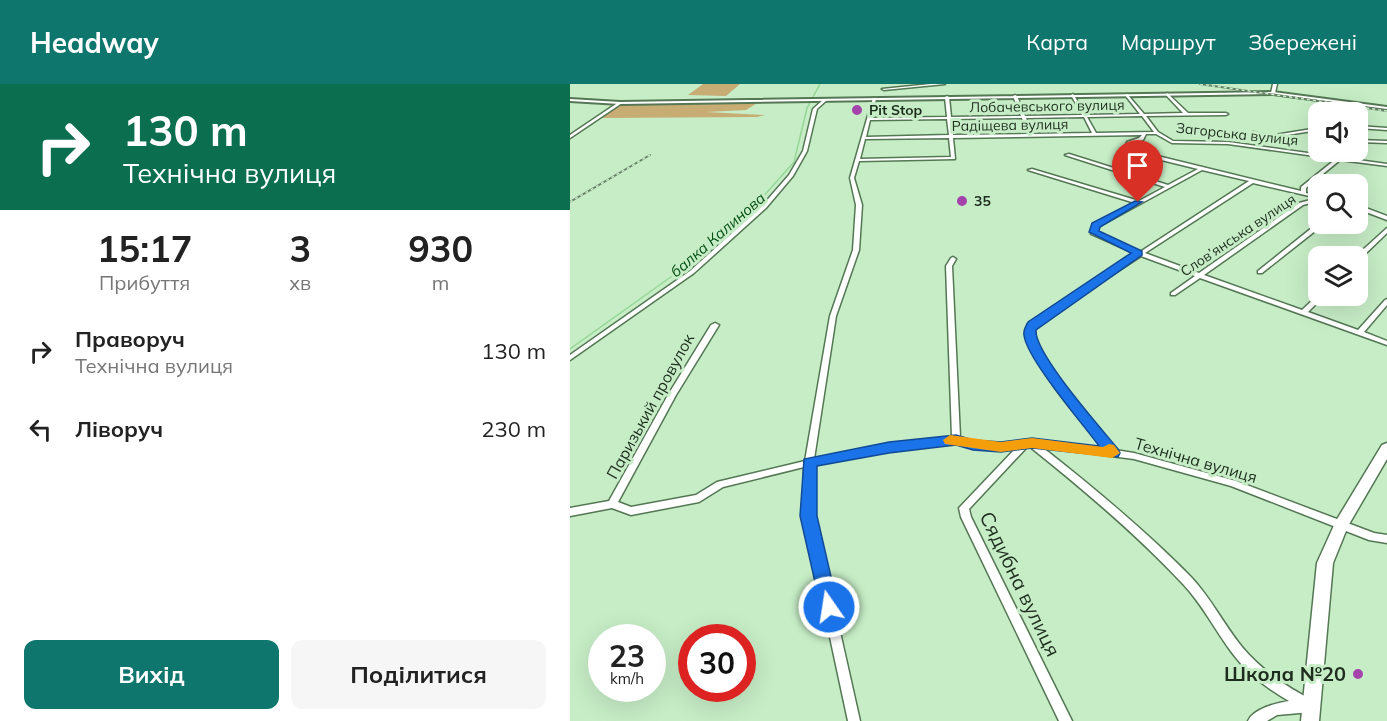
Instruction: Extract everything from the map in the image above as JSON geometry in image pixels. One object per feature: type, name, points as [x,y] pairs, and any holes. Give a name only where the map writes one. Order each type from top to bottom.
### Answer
[{"type":"main road","points":[[1311,714],[1325,563],[1341,525],[1387,448]]},
{"type":"street","points":[[854,721],[808,516],[809,462],[833,316],[856,250],[859,205],[852,178],[869,119],[884,86],[943,84]]},
{"type":"street","points":[[1273,93],[1275,84]]},
{"type":"street","points":[[570,100],[620,103],[1273,93],[1387,108]]},
{"type":"street","points":[[1127,94],[1156,133]]},
{"type":"street","points":[[1167,94],[1186,114]]},
{"type":"street","points":[[1072,95],[1095,134]]},
{"type":"street","points":[[1016,96],[1031,135]]},
{"type":"street","points":[[857,160],[954,158],[947,97]]},
{"type":"street","points":[[570,358],[692,272],[764,207],[791,176],[805,151],[815,109],[825,99]]},
{"type":"street","points":[[570,137],[620,103]]},
{"type":"street","name":"Лобачевського вулиця","points":[[869,119],[1226,114]]},
{"type":"street","points":[[1368,128],[1387,129]]},
{"type":"street","points":[[570,130],[581,129]]},
{"type":"street","points":[[1253,133],[1269,137],[1308,131]]},
{"type":"street","points":[[1145,133],[1141,139],[1129,143],[1127,147],[1135,152],[1200,170],[1308,195]]},
{"type":"street","name":"Радіщева вулиця","points":[[864,138],[1156,133]]},
{"type":"street","name":"Загорська вулиця","points":[[1156,133],[1172,142],[1228,143],[1308,154]]},
{"type":"street","points":[[1368,141],[1387,142]]},
{"type":"street","points":[[1067,155],[1167,186]]},
{"type":"street","name":"Слов’янська вулиця","points":[[1304,194],[1303,188],[1335,162]]},
{"type":"street","name":"Загорська вулиця","points":[[1367,162],[1387,165]]},
{"type":"street","points":[[1030,170],[1138,202]]},
{"type":"street","points":[[1200,170],[1095,225],[1094,234],[1138,253],[1387,343]]},
{"type":"street","points":[[1112,453],[1039,356],[1029,336],[1032,324],[1138,253],[1251,182]]},
{"type":"street","name":"Слов’янська вулиця","points":[[1173,294],[1301,204],[1308,202]]},
{"type":"street","points":[[1368,211],[1387,218]]},
{"type":"street","points":[[1368,248],[1387,230]]},
{"type":"street","points":[[1260,272],[1308,234]]},
{"type":"street","points":[[953,259],[949,266],[956,440]]},
{"type":"street","points":[[1359,333],[1387,301]]},
{"type":"street","points":[[1303,313],[1310,306]]},
{"type":"street","name":"Паризький провулок","points":[[612,504],[688,366],[715,325]]},
{"type":"street","name":"Технічна вулиця","points":[[570,512],[612,504],[631,511],[699,498],[720,484],[809,462],[889,447],[956,440],[973,445],[1001,447],[1028,444],[1112,453],[1233,483],[1341,525],[1387,539]]},
{"type":"street","points":[[1028,444],[1113,508],[1205,601],[1238,651],[1259,673],[1311,714]]},
{"type":"street","name":"Сядибна вулиця","points":[[1028,444],[964,508],[966,517],[1066,721]]},
{"type":"street","points":[[1254,721],[1276,710],[1311,714]]},
{"type":"shaded area","points":[[703,84],[740,84],[726,96],[688,95]]},
{"type":"shaded area","points":[[759,102],[746,110],[706,112],[765,115],[757,117],[601,118],[621,104]]},
{"type":"waterway","name":"балка Калинова","points":[[570,349],[682,269],[753,208],[794,162],[807,108],[820,84]]},
{"type":"railway","points":[[1200,84],[1387,111]]},
{"type":"railway","points":[[570,202],[650,155]]},
{"type":"slow traffic","points":[[950,440],[973,445],[1001,447],[1032,443],[1112,453],[1109,449]]},
{"type":"place","name":"Pit Stop","points":[[857,110]]},
{"type":"place","name":"35","points":[[962,201]]},
{"type":"place","name":"Школа №20","points":[[1358,674]]},
{"type":"route","points":[[829,607],[808,516],[809,462],[889,447],[956,440],[973,445],[1001,447],[1032,443],[1112,453],[1061,388],[1039,356],[1029,336],[1032,324],[1138,253],[1094,234],[1095,225],[1138,202]]}]
